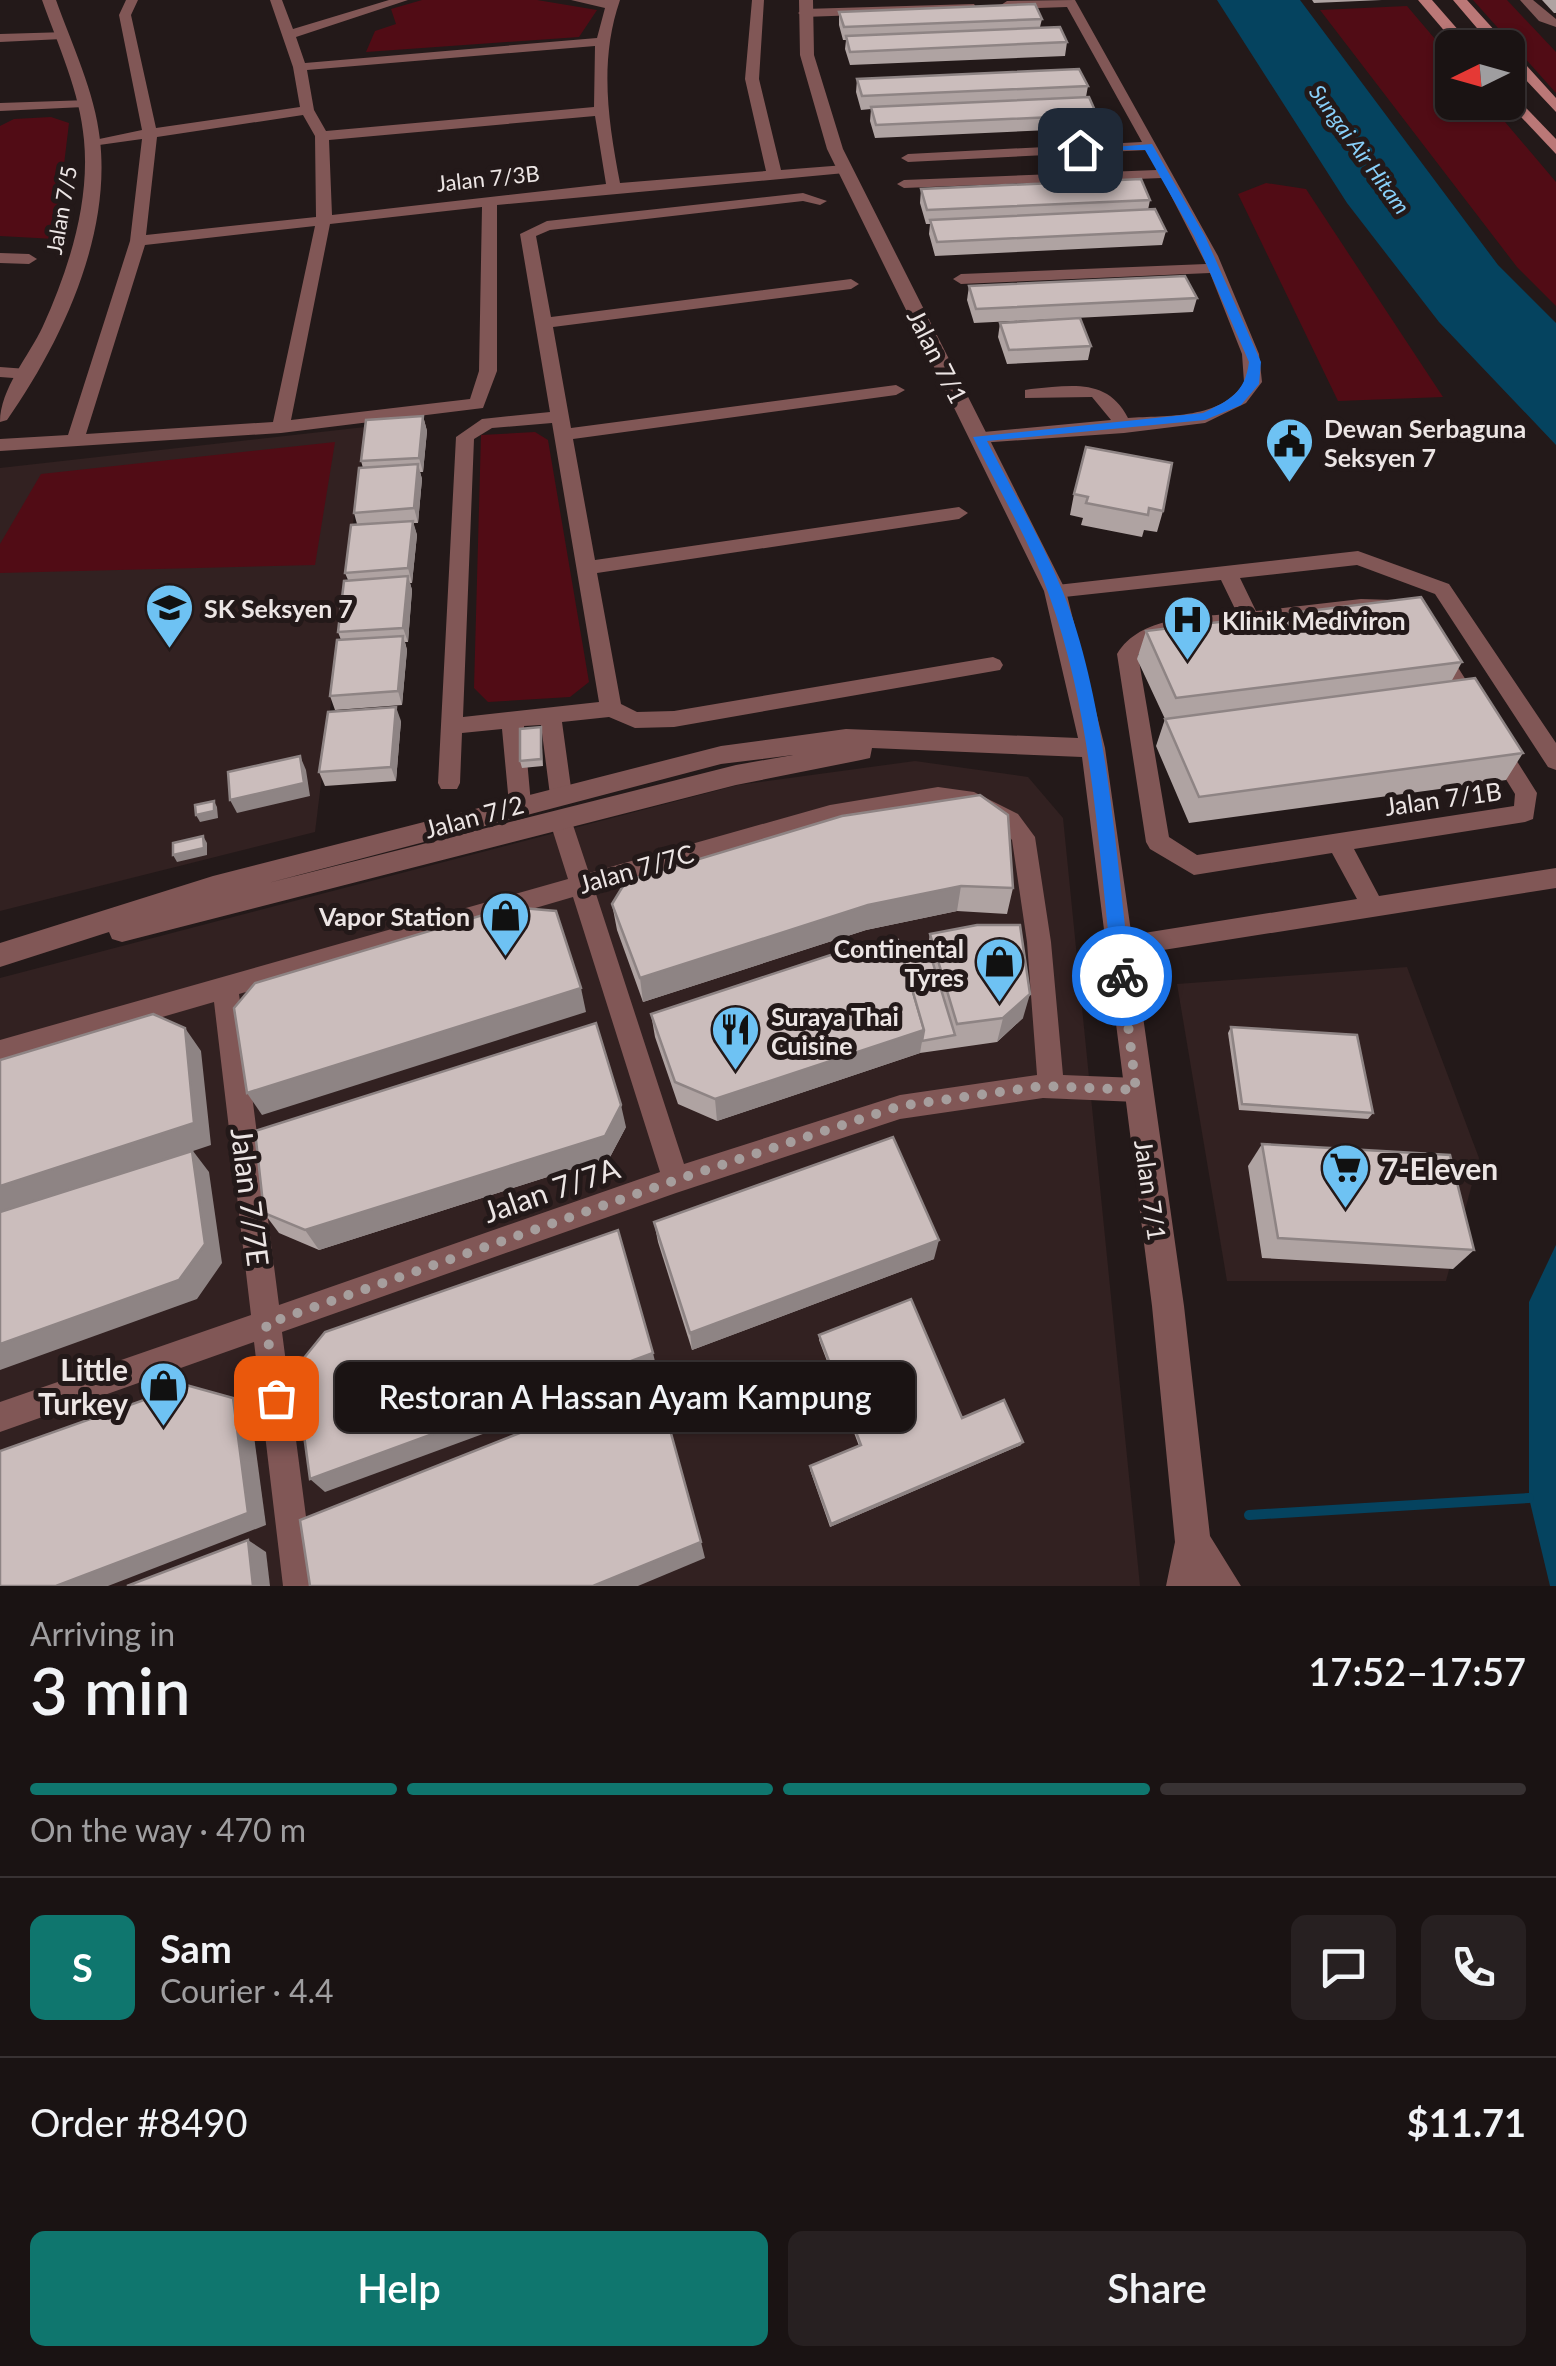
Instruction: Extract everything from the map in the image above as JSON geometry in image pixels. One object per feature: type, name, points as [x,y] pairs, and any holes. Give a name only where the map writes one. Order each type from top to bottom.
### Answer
[{"type":"main road","points":[[1425,0],[1451,30]]},
{"type":"main road","points":[[1460,0],[1486,30]]},
{"type":"main road","points":[[1525,72],[1556,107]]},
{"type":"main road","points":[[1525,113],[1556,149]]},
{"type":"street","name":"Jalan 7/5","points":[[0,416],[27,374],[62,305],[93,178],[92,142],[84,102],[49,0]]},
{"type":"street","points":[[75,440],[138,241],[150,133],[125,15],[132,0]]},
{"type":"street","points":[[276,0],[300,66],[308,110],[322,136],[324,218],[280,427]]},
{"type":"street","points":[[288,34],[402,0]]},
{"type":"street","points":[[577,0],[613,2],[603,42],[599,111],[614,188]]},
{"type":"street","points":[[758,0],[752,78],[774,172]]},
{"type":"street","points":[[1526,0],[1543,18],[1556,23]]},
{"type":"street","points":[[979,437],[1124,427],[1205,416],[1237,402],[1253,384],[1255,362],[1215,268],[1070,2],[996,6]]},
{"type":"street","points":[[805,6],[977,6]]},
{"type":"street","name":"Jalan 7/1","points":[[805,6],[816,94],[844,169],[1055,591],[1093,748],[1168,1306],[1193,1542],[1184,1586]]},
{"type":"street","points":[[0,38],[62,35]]},
{"type":"street","points":[[300,66],[603,42]]},
{"type":"street","points":[[1086,73],[1106,72]]},
{"type":"street","points":[[0,107],[84,102]]},
{"type":"street","points":[[92,142],[308,110]]},
{"type":"street","points":[[322,136],[599,111]]},
{"type":"street","points":[[908,158],[1148,146]]},
{"type":"street","name":"Jalan 7/3B","points":[[138,241],[614,188],[844,169]]},
{"type":"street","points":[[904,184],[1164,174]]},
{"type":"street","points":[[610,710],[528,240],[533,230],[803,198],[820,201]]},
{"type":"street","points":[[0,445],[280,427],[477,404],[488,371],[490,201]]},
{"type":"street","points":[[0,258],[30,259]]},
{"type":"street","points":[[961,279],[1215,268]]},
{"type":"street","points":[[543,322],[852,284]]},
{"type":"street","points":[[0,372],[27,374]]},
{"type":"street","points":[[449,783],[465,437],[488,422],[563,426],[896,390]]},
{"type":"street","points":[[1031,394],[1098,391],[1112,399],[1124,427]]},
{"type":"street","points":[[587,568],[959,512]]},
{"type":"street","points":[[1055,591],[1358,558],[1442,589],[1556,760]]},
{"type":"street","points":[[1227,572],[1250,619]]},
{"type":"street","name":"Jalan 7/1B","points":[[1361,606],[1408,612],[1418,620],[1526,793],[1525,813],[1338,841],[1194,865],[1158,842],[1127,654],[1136,642],[1153,633],[1361,606]]},
{"type":"street","points":[[451,726],[610,710],[635,720],[674,719],[993,666]]},
{"type":"street","points":[[550,715],[560,807],[580,884],[676,1180]]},
{"type":"street","points":[[512,720],[520,804]]},
{"type":"street","name":"Jalan 7/2","points":[[54,941],[135,929],[216,910],[560,807],[905,742],[1093,748]]},
{"type":"street","name":"Jalan 7/7C","points":[[0,1052],[830,814],[906,798],[966,798],[990,806],[1010,820],[1023,836],[1039,942],[1052,1086]]},
{"type":"street","name":"Jalan 7/2","points":[[0,955],[54,941],[213,887],[520,804],[560,807]]},
{"type":"street","points":[[1338,841],[1373,907]]},
{"type":"street","points":[[1118,947],[1556,878]]},
{"type":"street","name":"Jalan 7/7E","points":[[224,986],[299,1586]]},
{"type":"street","name":"Jalan 7/7A","points":[[0,1417],[676,1180],[900,1106],[1052,1086],[1136,1090]]},
{"type":"street","name":"Jalan 7/1","points":[[1193,1542],[1223,1586]]},
{"type":"shaded area","points":[[422,0],[537,0],[597,10],[579,37],[366,52],[375,31],[396,24],[391,9]]},
{"type":"shaded area","points":[[1473,0],[1507,0],[1556,52],[1556,93],[1525,58],[1525,30],[1500,30]]},
{"type":"shaded area","points":[[1407,6],[1435,39],[1435,120],[1503,120],[1556,182],[1556,306],[1517,267],[1320,10]]},
{"type":"shaded area","points":[[51,117],[69,123],[55,239],[0,236],[0,126],[14,119]]},
{"type":"shaded area","points":[[1266,183],[1306,189],[1443,397],[1338,401],[1238,194]]},
{"type":"shaded area","name":"SK Seksyen 7","points":[[365,427],[315,832],[0,911],[0,468]]},
{"type":"shaded area","points":[[535,432],[548,440],[589,682],[570,697],[488,702],[474,688],[481,435]]},
{"type":"shaded area","points":[[335,442],[315,565],[0,573],[0,544],[41,474]]},
{"type":"shaded area","points":[[915,761],[1028,777],[1063,818],[1140,1586],[0,1586],[0,978],[738,785]]},
{"type":"shaded area","points":[[1407,967],[1479,1158],[1446,1281],[1227,1281],[1177,984]]},
{"type":"water","name":"Sungai Air Hitam","points":[[1217,0],[1300,0],[1498,265],[1556,323],[1556,445],[1439,322],[1347,203]]},
{"type":"water","points":[[1556,1245],[1556,1586],[1550,1586],[1529,1498],[1529,1302]]},
{"type":"building","points":[[1035,4],[1042,19],[844,27],[839,12]]},
{"type":"building","points":[[1060,27],[1067,42],[850,52],[846,36]]},
{"type":"building","points":[[1079,69],[1088,86],[862,96],[857,79]]},
{"type":"building","points":[[1089,97],[1097,115],[876,125],[871,107]]},
{"type":"building","points":[[1141,179],[1150,200],[927,210],[921,189]]},
{"type":"building","points":[[1155,209],[1166,231],[937,242],[930,220]]},
{"type":"building","points":[[1185,276],[1197,298],[976,309],[969,286]]},
{"type":"building","points":[[1080,318],[1091,346],[1009,350],[1000,323]]},
{"type":"building","points":[[423,416],[419,458],[361,461],[366,420]]},
{"type":"building","points":[[1086,447],[1172,463],[1163,511],[1149,508],[1148,515],[1086,503],[1088,497],[1074,494]]},
{"type":"building","points":[[418,464],[414,508],[354,513],[359,468]]},
{"type":"building","points":[[413,521],[408,568],[345,573],[351,525]]},
{"type":"building","points":[[408,576],[403,628],[338,632],[344,581]]},
{"type":"building","points":[[1421,597],[1462,662],[1176,698],[1146,631]]},
{"type":"building","points":[[403,636],[398,691],[330,696],[337,640]]},
{"type":"building","points":[[1475,678],[1523,753],[1199,797],[1165,719]]},
{"type":"building","points":[[396,707],[391,767],[319,772],[328,712]]},
{"type":"building","points":[[541,727],[541,759],[520,761],[520,729]]},
{"type":"building","points":[[300,756],[304,783],[230,800],[228,772]]},
{"type":"building","points":[[980,795],[1008,815],[1013,888],[961,886],[868,905],[640,978],[612,904],[626,881],[842,816]]},
{"type":"building","points":[[214,801],[214,811],[196,815],[195,805]]},
{"type":"building","points":[[203,836],[204,848],[173,855],[173,843]]},
{"type":"building","points":[[510,907],[556,911],[581,988],[247,1093],[234,1008],[255,983]]},
{"type":"building","points":[[977,925],[1020,925],[1030,994],[1003,1018],[957,1024],[930,934]]},
{"type":"building","points":[[898,940],[924,1030],[715,1099],[675,1082],[651,1014],[852,948]]},
{"type":"building","points":[[928,947],[955,1035],[922,1041],[924,1030],[901,951]]},
{"type":"building","points":[[153,1014],[185,1028],[194,1123],[0,1186],[0,1060]]},
{"type":"building","points":[[596,1023],[621,1105],[605,1136],[305,1230],[264,1213],[255,1131]]},
{"type":"building","points":[[1231,1027],[1357,1035],[1373,1113],[1242,1104]]},
{"type":"building","points":[[893,1137],[939,1240],[690,1333],[654,1222]]},
{"type":"building","points":[[1262,1144],[1450,1155],[1474,1250],[1278,1238]]},
{"type":"building","points":[[192,1151],[205,1244],[179,1280],[0,1344],[0,1212]]},
{"type":"building","points":[[618,1230],[653,1353],[310,1479],[295,1369],[325,1332]]},
{"type":"building","points":[[911,1299],[962,1418],[1004,1400],[1023,1442],[831,1524],[810,1466],[861,1445],[819,1335]]},
{"type":"building","points":[[656,1379],[701,1542],[593,1586],[310,1586],[300,1520]]},
{"type":"building","points":[[186,1385],[233,1398],[248,1513],[56,1586],[0,1586],[0,1451]]},
{"type":"building","points":[[248,1540],[253,1586],[127,1586]]},
{"type":"waterway","points":[[1249,1515],[1529,1498]]},
{"type":"way so far","points":[[276,1398],[266,1324],[900,1106],[1043,1086],[1136,1090],[1122,976]]},
{"type":"place","name":"Dewan Serbaguna Seksyen 7","points":[[1289,484]]},
{"type":"place","name":"SK Seksyen 7","points":[[169,650]]},
{"type":"place","name":"Klinik Mediviron","points":[[1187,662]]},
{"type":"place","name":"Vapor Station","points":[[505,958]]},
{"type":"place","name":"Continental Tyres","points":[[999,1004]]},
{"type":"place","name":"Suraya Thai Cuisine","points":[[736,1072]]},
{"type":"place","name":"7-Eleven","points":[[1346,1210]]},
{"type":"place","name":"Restoran A Hassan Ayam Kampung","points":[[276,1398]]},
{"type":"place","name":"Little Turkey","points":[[163,1428]]},
{"type":"route","points":[[1080,150],[1148,146],[1200,236],[1250,343],[1255,362],[1253,384],[1237,402],[1205,416],[1138,426],[979,437],[1055,591],[1068,632],[1093,748],[1122,976]]}]
